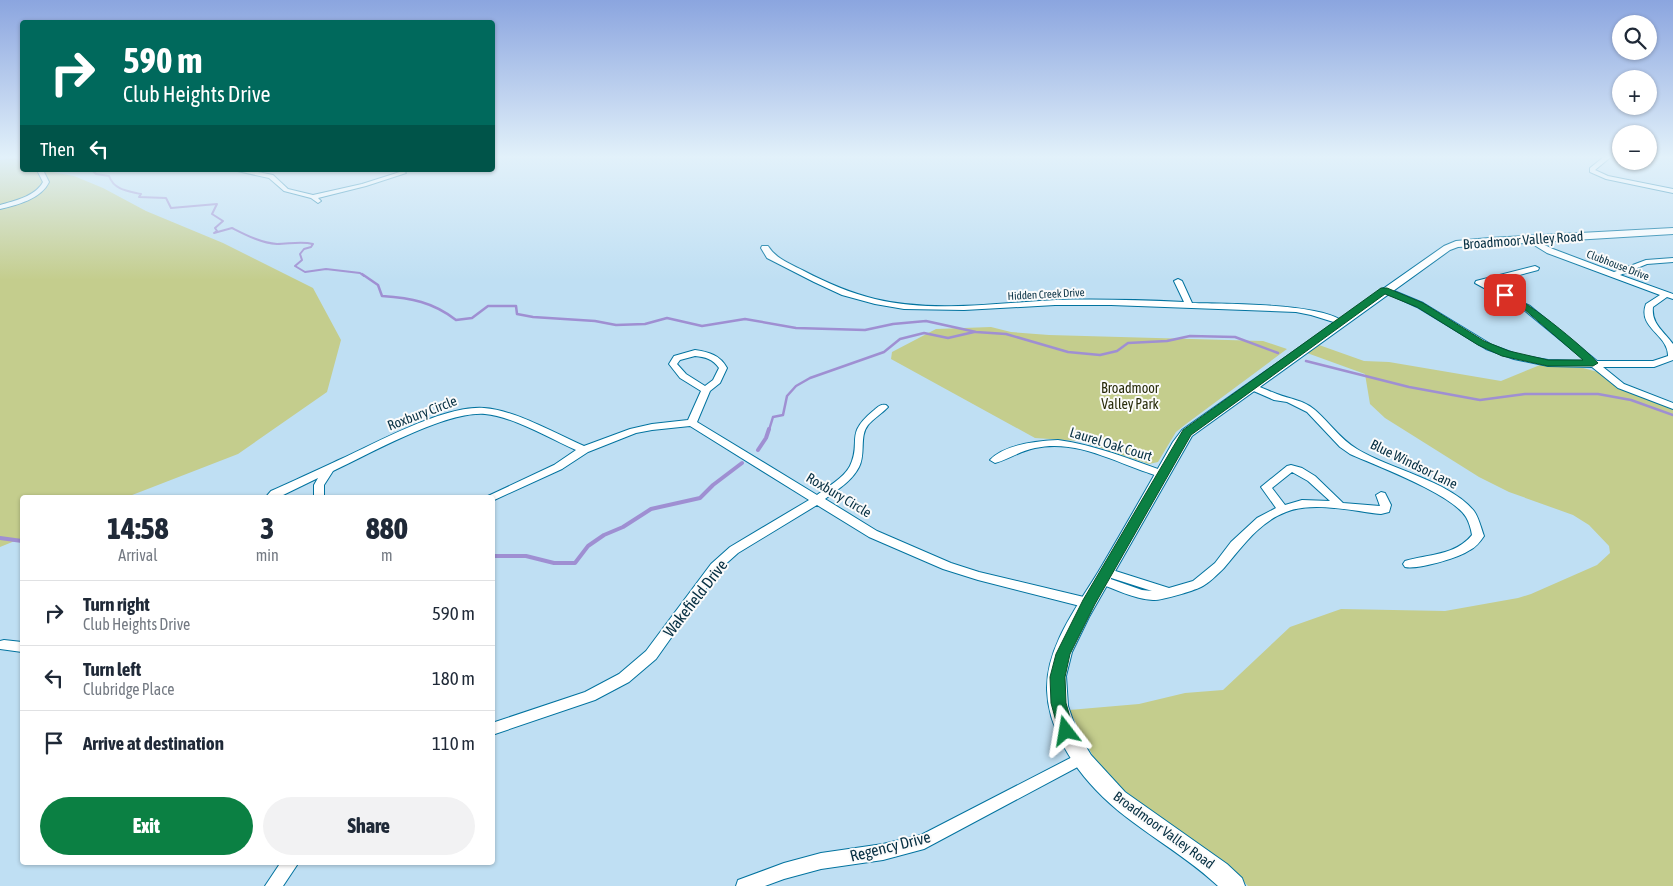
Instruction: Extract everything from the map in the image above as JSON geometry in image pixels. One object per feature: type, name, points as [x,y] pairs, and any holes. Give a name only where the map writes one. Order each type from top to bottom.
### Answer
[{"type":"street","points":[[0,207],[26,197]]},
{"type":"street","points":[[310,197],[316,199],[322,197]]},
{"type":"street","name":"Broadmoor Valley Road","points":[[1234,886],[1210,863],[1127,807],[1102,784],[1082,758],[1066,731],[1059,703],[1057,677],[1063,654],[1088,603],[1187,433],[1384,290],[1447,248],[1473,242],[1673,231]]},
{"type":"street","name":"Clubhouse Drive","points":[[1528,239],[1550,251],[1669,296]]},
{"type":"street","name":"Hidden Creek Drive","points":[[766,248],[770,256],[827,285],[846,293],[890,304],[944,310],[1084,302],[1296,310],[1313,313],[1340,322]]},
{"type":"street","points":[[1613,274],[1646,262],[1673,260]]},
{"type":"street","points":[[1535,268],[1479,283],[1527,308],[1621,386],[1673,406]]},
{"type":"street","points":[[1178,281],[1190,306]]},
{"type":"street","points":[[1384,290],[1420,305],[1481,343],[1506,354],[1548,363],[1654,364],[1672,358],[1672,349],[1652,324],[1648,315],[1649,306],[1669,296]]},
{"type":"street","points":[[495,497],[558,467],[584,450],[633,431],[692,423],[702,405],[706,390],[717,381],[723,368],[715,357],[707,354],[689,354],[676,358],[673,364],[676,368],[694,385],[706,390]]},
{"type":"street","name":"Blue Windsor Lane","points":[[1254,384],[1277,398],[1289,400],[1315,414],[1344,445],[1354,452],[1443,494],[1462,505],[1472,516],[1478,536],[1474,542],[1461,550],[1409,564]]},
{"type":"street","name":"Wakefield Drive","points":[[495,728],[590,696],[624,678],[651,655],[715,567],[734,550],[817,500],[849,475],[855,466],[858,456],[860,430],[865,422],[883,407]]},
{"type":"street","name":"Roxbury Circle","points":[[273,495],[439,420],[463,412],[483,411],[500,414],[584,450]]},
{"type":"street","name":"Roxbury Circle","points":[[692,423],[873,534],[947,566],[978,576],[1088,603]]},
{"type":"street","name":"Laurel Oak Court","points":[[995,460],[1020,446],[1037,442],[1065,443],[1162,474]]},
{"type":"street","points":[[1282,509],[1266,488],[1291,468],[1302,472],[1325,490],[1340,506]]},
{"type":"street","points":[[319,495],[319,485],[329,469]]},
{"type":"street","points":[[1104,576],[1141,594],[1156,596],[1197,584],[1219,566],[1235,545],[1261,521],[1282,509],[1302,504],[1385,509],[1386,505],[1381,495]]},
{"type":"street","points":[[4,645],[20,647]]},
{"type":"street","name":"Regency Drive","points":[[744,886],[784,871],[821,861],[883,852],[924,842],[1082,758]]},
{"type":"street","points":[[273,886],[289,865]]},
{"type":"green space","points":[[0,197],[120,197],[146,211],[223,243],[313,288],[341,340],[327,392],[238,454],[132,495],[20,495],[20,539],[0,547]]},
{"type":"green space","name":"Broadmoor Valley Park","points":[[991,327],[1011,332],[1049,335],[1263,341],[1287,349],[1176,432],[1158,462],[1149,464],[1080,441],[1035,438],[891,359],[892,352],[936,329]]},
{"type":"green space","points":[[1319,345],[1364,361],[1389,362],[1501,381],[1540,365],[1583,368],[1598,372],[1615,385],[1673,408],[1673,886],[1248,886],[1223,861],[1152,813],[1114,782],[1095,760],[1069,710],[1139,704],[1185,693],[1223,690],[1290,627],[1341,609],[1445,611],[1518,598],[1597,565],[1610,553],[1609,546],[1589,525],[1573,515],[1509,492],[1479,477],[1385,418],[1370,404],[1365,374],[1307,353]]},
{"type":"waterway","points":[[148,197],[166,198],[171,208],[217,204],[212,214],[223,221],[215,228],[217,231],[214,233],[232,228],[265,242],[313,244],[311,247],[304,249],[300,254],[302,260],[295,266],[305,272],[326,269],[360,273],[364,276]]},
{"type":"waterway","points":[[362,274],[378,285],[382,296],[421,302],[439,309],[456,320],[472,318],[488,306],[516,306],[517,314],[533,317],[595,321],[616,325],[645,324],[667,318],[702,326],[745,319],[796,328],[865,330],[893,324],[926,321],[976,332],[1006,334],[1068,352],[1100,355],[1117,351],[1128,343],[1167,341],[1190,336],[1235,337],[1278,353]]},
{"type":"waterway","points":[[769,430],[773,417],[783,415],[787,396],[796,386],[810,378],[884,352],[900,339],[924,333],[948,338],[974,332]]},
{"type":"waterway","points":[[1306,361],[1409,387],[1480,400],[1525,394],[1598,394],[1631,400],[1673,415]]},
{"type":"waterway","points":[[758,450],[766,438],[769,429]]},
{"type":"waterway","points":[[495,556],[526,556],[554,563],[575,563],[588,546],[604,535],[623,527],[651,509],[700,498],[713,485],[742,463]]},
{"type":"waterway","points":[[0,538],[20,541]]},
{"type":"route","points":[[1066,731],[1059,703],[1057,677],[1063,654],[1088,603],[1180,442],[1187,433],[1384,290],[1420,305],[1481,343],[1506,354],[1538,362],[1593,363],[1527,308],[1505,295]]}]
